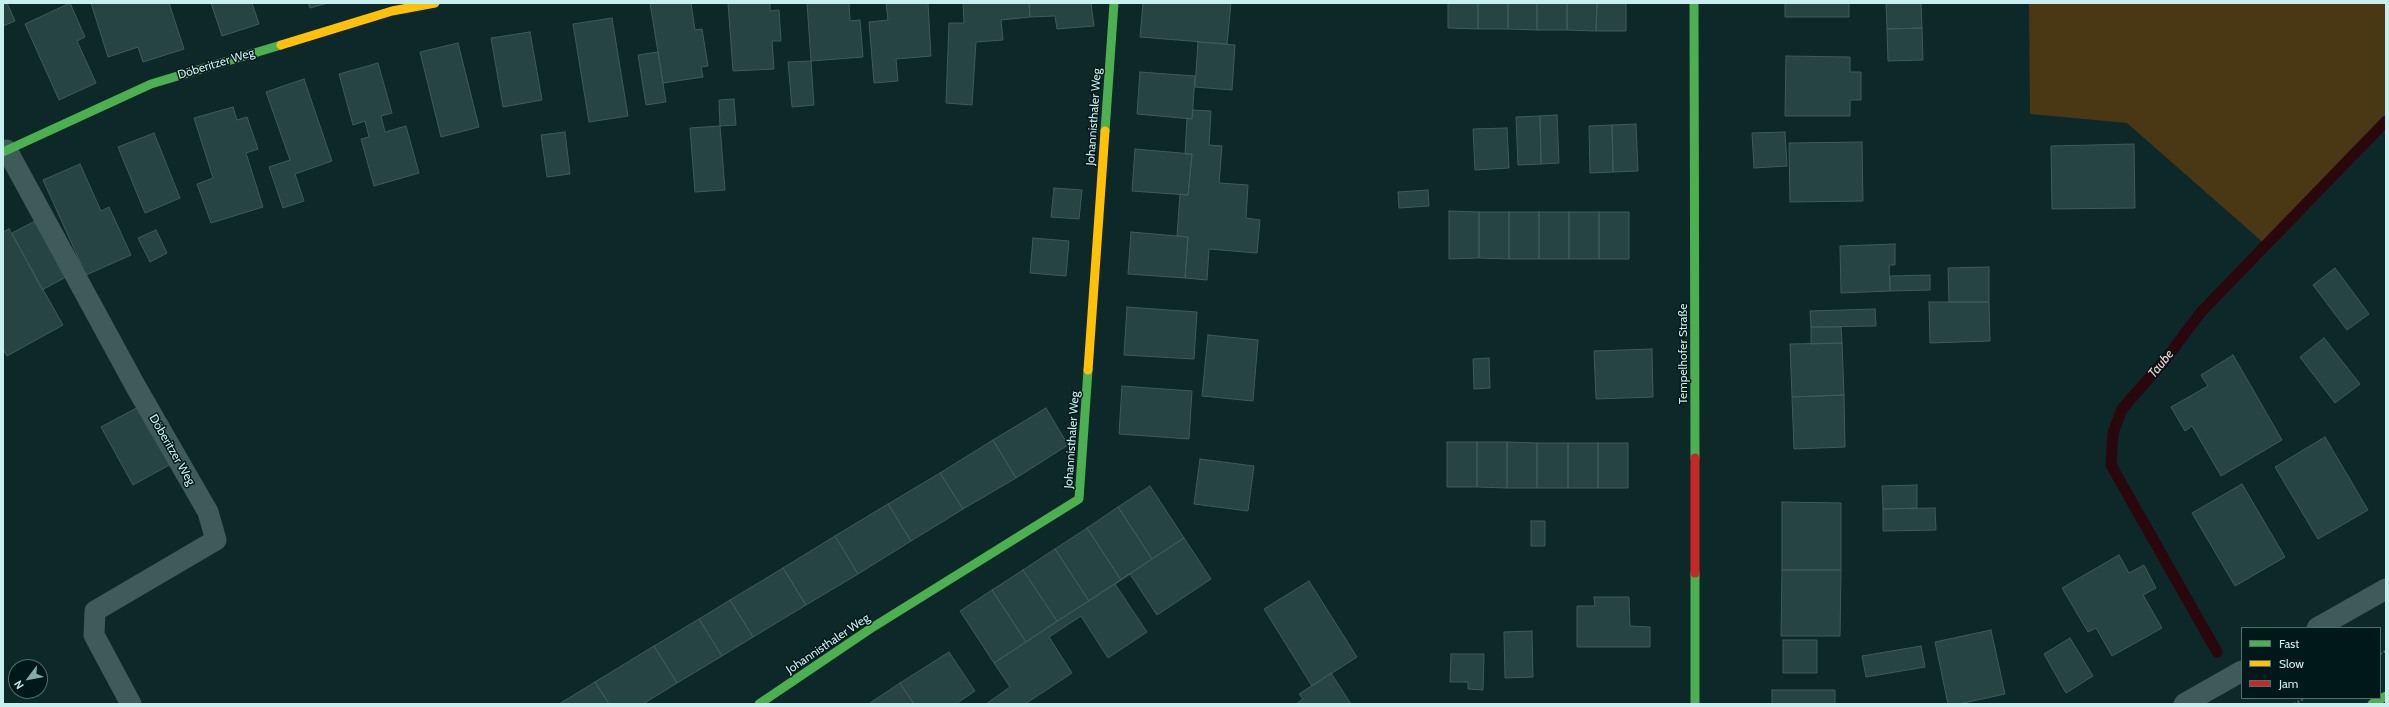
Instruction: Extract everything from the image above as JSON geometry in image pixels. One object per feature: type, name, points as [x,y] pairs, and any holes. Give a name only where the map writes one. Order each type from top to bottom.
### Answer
[{"type":"street","name":"Döberitzer Weg","points":[[5,151],[150,84],[392,12],[435,3]]},
{"type":"street","name":"Johannisthaler Weg","points":[[758,704],[870,629],[1079,499],[1114,3]]},
{"type":"street","name":"Tempelhofer Straße","points":[[1694,3],[1695,704]]},
{"type":"street","points":[[2372,704],[2381,699]]},
{"type":"lane","name":"Döberitzer Weg","points":[[5,151],[136,387],[208,512],[216,540],[95,611],[94,635],[131,704]]},
{"type":"lane","points":[[2319,627],[2386,589]]},
{"type":"lane","points":[[2184,704],[2241,672]]},
{"type":"path","points":[[2294,704],[2303,699]]},
{"type":"shaded area","points":[[2029,3],[2386,3],[2386,127],[2266,245],[2127,123],[2030,114]]},
{"type":"building","points":[[3,3],[7,3],[15,21],[3,26]]},
{"type":"building","points":[[70,3],[85,37],[77,41],[96,83],[59,100],[25,24]]},
{"type":"building","points":[[91,3],[169,3],[184,49],[143,62],[138,47],[108,57]]},
{"type":"building","points":[[211,3],[252,3],[259,24],[222,36]]},
{"type":"building","points":[[308,3],[328,3],[310,8]]},
{"type":"building","points":[[650,3],[691,3],[695,30],[702,29],[708,66],[701,67],[703,77],[663,83]]},
{"type":"building","points":[[728,3],[770,3],[770,11],[779,10],[781,41],[772,41],[774,69],[733,71]]},
{"type":"building","points":[[807,3],[849,3],[850,21],[860,20],[863,57],[811,61]]},
{"type":"building","points":[[886,3],[928,3],[931,56],[896,59],[898,81],[874,83],[869,22],[888,20]]},
{"type":"building","points":[[963,3],[1029,3],[1030,17],[1001,20],[1003,40],[976,42],[972,105],[946,103],[949,23],[964,23]]},
{"type":"building","points":[[1029,3],[1091,3],[1094,26],[1057,29],[1055,16],[1030,17]]},
{"type":"building","points":[[1143,3],[1231,3],[1227,44],[1140,37]]},
{"type":"building","points":[[1448,3],[1478,3],[1478,29],[1448,28]]},
{"type":"building","points":[[1478,3],[1508,3],[1508,29],[1478,29]]},
{"type":"building","points":[[1508,3],[1537,3],[1537,30],[1508,29]]},
{"type":"building","points":[[1537,3],[1567,3],[1567,30],[1537,30]]},
{"type":"building","points":[[1567,3],[1597,3],[1596,31],[1567,30]]},
{"type":"building","points":[[1597,3],[1626,3],[1626,31],[1596,31]]},
{"type":"building","points":[[1785,3],[1849,3],[1849,17],[1785,17]]},
{"type":"building","points":[[1886,3],[1921,3],[1922,28],[1887,29]]},
{"type":"building","points":[[612,18],[628,116],[589,122],[573,24]]},
{"type":"building","points":[[1922,28],[1923,60],[1888,61],[1887,29]]},
{"type":"building","points":[[530,32],[542,100],[503,107],[491,38]]},
{"type":"building","points":[[1198,42],[1235,45],[1232,90],[1195,87]]},
{"type":"building","points":[[458,43],[479,127],[441,137],[420,52]]},
{"type":"building","points":[[658,52],[666,102],[646,105],[638,55]]},
{"type":"building","points":[[1786,56],[1850,57],[1850,72],[1861,72],[1861,100],[1850,100],[1850,116],[1785,116]]},
{"type":"building","points":[[811,61],[814,105],[792,107],[788,62]]},
{"type":"building","points":[[378,63],[392,113],[381,116],[385,132],[406,126],[419,173],[374,186],[361,139],[369,137],[365,121],[353,125],[339,74]]},
{"type":"building","points":[[1140,72],[1195,76],[1192,119],[1137,114]]},
{"type":"building","points":[[304,79],[332,161],[295,174],[304,201],[283,208],[269,167],[290,160],[266,92]]},
{"type":"building","points":[[734,99],[736,125],[720,126],[719,100]]},
{"type":"building","points":[[233,107],[237,120],[247,117],[258,149],[246,153],[263,207],[211,223],[197,184],[213,178],[194,118]]},
{"type":"building","points":[[1193,110],[1211,111],[1209,145],[1222,146],[1219,183],[1248,185],[1246,218],[1260,220],[1257,253],[1209,249],[1207,280],[1185,278],[1188,237],[1177,236],[1180,194],[1188,195],[1192,154],[1185,154],[1187,118],[1192,119]]},
{"type":"building","points":[[1557,115],[1559,163],[1541,164],[1540,116]]},
{"type":"building","points":[[1540,116],[1541,164],[1518,165],[1516,117]]},
{"type":"building","points":[[1636,124],[1638,171],[1613,172],[1612,125]]},
{"type":"building","points":[[1612,125],[1613,172],[1590,173],[1589,126]]},
{"type":"building","points":[[720,126],[725,190],[695,192],[690,128]]},
{"type":"building","points":[[1507,128],[1509,168],[1475,170],[1473,129]]},
{"type":"building","points":[[565,132],[570,174],[547,177],[541,135]]},
{"type":"building","points":[[1785,132],[1787,166],[1754,168],[1752,133]]},
{"type":"building","points":[[154,133],[180,198],[145,213],[118,147]]},
{"type":"building","points":[[1862,142],[1863,201],[1790,202],[1789,143]]},
{"type":"building","points":[[2134,144],[2135,208],[2052,209],[2051,146]]},
{"type":"building","points":[[1135,149],[1192,154],[1188,195],[1132,191]]},
{"type":"building","points":[[80,164],[101,211],[109,207],[131,255],[86,275],[43,180]]},
{"type":"building","points":[[1054,188],[1082,190],[1079,219],[1051,217]]},
{"type":"building","points":[[1428,190],[1429,206],[1399,208],[1398,192]]},
{"type":"building","points":[[1449,211],[1479,212],[1479,258],[1449,259]]},
{"type":"building","points":[[1479,212],[1509,212],[1509,259],[1479,258]]},
{"type":"building","points":[[1509,212],[1539,212],[1539,259],[1509,259]]},
{"type":"building","points":[[1539,212],[1569,212],[1569,259],[1539,259]]},
{"type":"building","points":[[1569,212],[1599,212],[1599,259],[1569,259]]},
{"type":"building","points":[[1599,212],[1629,212],[1629,259],[1599,259]]},
{"type":"building","points":[[35,221],[66,277],[42,290],[12,233]]},
{"type":"building","points":[[9,229],[63,325],[7,356],[3,349],[3,232]]},
{"type":"building","points":[[156,230],[167,253],[150,262],[138,238]]},
{"type":"building","points":[[1131,232],[1188,237],[1185,278],[1128,274]]},
{"type":"building","points":[[1033,238],[1069,241],[1066,276],[1030,273]]},
{"type":"building","points":[[1895,244],[1895,265],[1889,265],[1890,291],[1841,293],[1840,246]]},
{"type":"building","points":[[1989,267],[1989,302],[1949,302],[1948,268]]},
{"type":"building","points":[[2335,268],[2369,314],[2347,330],[2313,285]]},
{"type":"building","points":[[1930,275],[1930,290],[1890,291],[1890,276]]},
{"type":"building","points":[[1929,302],[1989,302],[1990,341],[1930,343]]},
{"type":"building","points":[[1127,307],[1197,312],[1194,359],[1124,355]]},
{"type":"building","points":[[1875,309],[1876,326],[1811,327],[1810,311]]},
{"type":"building","points":[[1811,327],[1841,327],[1842,343],[1811,344]]},
{"type":"building","points":[[1208,335],[1258,340],[1253,401],[1202,396]]},
{"type":"building","points":[[2324,338],[2360,384],[2335,403],[2300,357]]},
{"type":"building","points":[[1842,343],[1844,395],[1792,397],[1790,344]]},
{"type":"building","points":[[1652,349],[1653,397],[1596,399],[1594,351]]},
{"type":"building","points":[[2233,355],[2282,440],[2221,476],[2192,426],[2185,431],[2171,407],[2208,386],[2201,375]]},
{"type":"building","points":[[1489,358],[1490,388],[1474,389],[1473,359]]},
{"type":"building","points":[[1122,386],[1192,391],[1189,439],[1119,434]]},
{"type":"building","points":[[1844,395],[1845,447],[1794,449],[1792,397]]},
{"type":"building","points":[[142,405],[173,463],[133,485],[101,427]]},
{"type":"building","points":[[1046,408],[1068,445],[1016,478],[993,440]]},
{"type":"building","points":[[2325,437],[2368,510],[2318,539],[2275,467]]},
{"type":"building","points":[[993,440],[1016,478],[963,509],[940,473]]},
{"type":"building","points":[[1447,442],[1477,442],[1477,487],[1447,487]]},
{"type":"building","points":[[1477,442],[1507,442],[1507,488],[1477,487]]},
{"type":"building","points":[[1507,442],[1537,443],[1537,488],[1507,488]]},
{"type":"building","points":[[1537,443],[1568,443],[1568,488],[1537,488]]},
{"type":"building","points":[[1568,443],[1598,443],[1598,488],[1568,488]]},
{"type":"building","points":[[1598,443],[1628,443],[1628,488],[1598,488]]},
{"type":"building","points":[[1200,459],[1254,466],[1248,511],[1194,504]]},
{"type":"building","points":[[940,473],[963,509],[911,541],[888,504]]},
{"type":"building","points":[[2242,484],[2285,557],[2235,586],[2192,513]]},
{"type":"building","points":[[1917,485],[1917,508],[1883,509],[1882,486]]},
{"type":"building","points":[[1150,486],[1184,538],[1152,559],[1118,507]]},
{"type":"building","points":[[1782,502],[1841,503],[1841,570],[1782,570]]},
{"type":"building","points":[[888,504],[911,541],[858,574],[835,536]]},
{"type":"building","points":[[1118,507],[1152,559],[1121,580],[1087,528]]},
{"type":"building","points":[[1935,508],[1936,530],[1883,531],[1883,509]]},
{"type":"building","points":[[1531,521],[1545,521],[1545,546],[1531,546]]},
{"type":"building","points":[[1087,528],[1121,580],[1089,601],[1055,549]]},
{"type":"building","points":[[835,536],[858,574],[806,605],[783,568]]},
{"type":"building","points":[[1184,538],[1211,579],[1157,615],[1130,574],[1115,584],[1147,632],[1108,658],[1081,616],[1049,637],[1072,673],[1025,704],[986,704],[1010,687],[994,663]]},
{"type":"building","points":[[1055,549],[1089,601],[1057,621],[1023,570]]},
{"type":"building","points":[[2119,555],[2129,573],[2144,565],[2156,588],[2143,595],[2162,628],[2112,656],[2096,628],[2088,632],[2062,588]]},
{"type":"building","points":[[783,568],[806,605],[753,637],[730,600]]},
{"type":"building","points":[[1023,570],[1057,621],[1026,642],[992,590]]},
{"type":"building","points":[[1782,570],[1841,570],[1840,636],[1781,636]]},
{"type":"building","points":[[1309,581],[1357,657],[1312,686],[1264,609]]},
{"type":"building","points":[[992,590],[1026,642],[994,663],[960,611]]},
{"type":"building","points":[[1594,597],[1629,597],[1630,626],[1650,627],[1650,647],[1577,647],[1577,606],[1595,606]]},
{"type":"building","points":[[730,600],[753,637],[722,656],[699,619]]},
{"type":"building","points":[[699,619],[722,656],[677,683],[654,646]]},
{"type":"building","points":[[1991,630],[2005,694],[1959,704],[1948,704],[1935,642]]},
{"type":"building","points":[[1532,631],[1533,677],[1505,678],[1504,632]]},
{"type":"building","points":[[2070,638],[2093,676],[2066,693],[2044,654]]},
{"type":"building","points":[[1783,640],[1817,640],[1817,673],[1783,673]]},
{"type":"building","points":[[654,646],[677,683],[643,704],[609,704],[595,682]]},
{"type":"building","points":[[1921,646],[1925,667],[1866,677],[1862,656]]},
{"type":"building","points":[[949,652],[975,691],[956,704],[914,704],[900,683]]},
{"type":"building","points":[[1451,654],[1484,654],[1483,690],[1468,689],[1468,682],[1450,682]]},
{"type":"building","points":[[1331,673],[1351,704],[1296,704],[1303,699],[1299,694]]},
{"type":"building","points":[[595,682],[609,704],[559,704]]},
{"type":"building","points":[[900,683],[914,704],[870,703]]},
{"type":"building","points":[[1772,690],[1835,690],[1835,704],[1772,704]]},
{"type":"waterway","name":"Taube","points":[[2217,652],[2111,465],[2113,433],[2122,409],[2165,360],[2201,312],[2386,121]]},
{"type":"traffic: fast","points":[[1105,131],[1114,3]]},
{"type":"traffic: fast","points":[[1694,3],[1695,458]]},
{"type":"traffic: fast","points":[[3,152],[151,84],[281,45]]},
{"type":"traffic: fast","points":[[759,704],[870,629],[1079,499],[1088,370]]},
{"type":"traffic: fast","points":[[1695,573],[1695,704]]},
{"type":"traffic: fast","points":[[2381,699],[2386,696]]},
{"type":"traffic: fast","points":[[2372,704],[2381,699]]},
{"type":"traffic: slow","points":[[281,45],[392,11],[435,3]]},
{"type":"traffic: slow","points":[[1088,370],[1105,131]]},
{"type":"traffic: jam","points":[[1695,458],[1695,573]]}]
